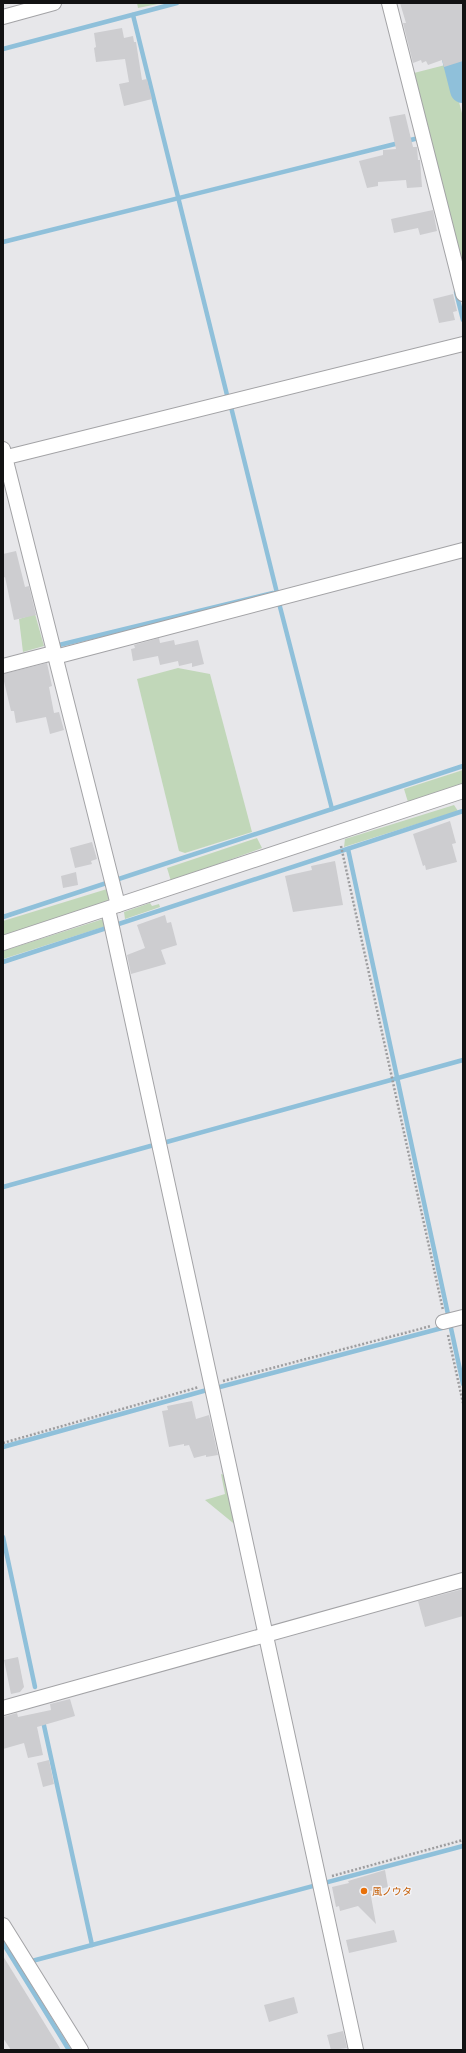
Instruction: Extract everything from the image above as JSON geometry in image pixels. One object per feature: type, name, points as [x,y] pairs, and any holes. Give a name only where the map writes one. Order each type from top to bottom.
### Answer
[{"type":"street","points":[[3,17],[54,3]]},
{"type":"street","points":[[389,3],[463,294]]},
{"type":"street","points":[[356,2050],[265,1635],[216,1382],[112,927],[113,907],[111,882],[51,652],[4,455],[463,344]]},
{"type":"street","points":[[3,666],[51,652],[463,550]]},
{"type":"street","points":[[3,943],[463,791]]},
{"type":"street","points":[[3,1708],[463,1580]]},
{"type":"street","points":[[3,1925],[81,2050]]},
{"type":"path","points":[[341,847],[444,1313],[451,1320]]},
{"type":"path","points":[[3,1442],[216,1382],[451,1320]]},
{"type":"path","points":[[451,1320],[447,1330],[463,1403]]},
{"type":"path","points":[[319,1879],[463,1840]]},
{"type":"green space","points":[[137,3],[163,3],[138,8]]},
{"type":"green space","points":[[449,64],[463,117],[463,274],[461,274],[414,73]]},
{"type":"green space","points":[[35,614],[44,646],[23,652],[19,619]]},
{"type":"green space","points":[[178,668],[210,674],[252,832],[185,853],[179,851],[137,679]]},
{"type":"green space","points":[[463,770],[463,784],[408,802],[404,789]]},
{"type":"green space","points":[[454,805],[458,811],[344,847],[345,839]]},
{"type":"green space","points":[[257,838],[262,848],[171,881],[167,868]]},
{"type":"green space","points":[[107,889],[109,898],[107,901],[3,937],[3,921]]},
{"type":"green space","points":[[150,903],[152,906],[159,904],[160,907],[125,919],[124,912]]},
{"type":"green space","points":[[103,919],[106,922],[106,926],[3,959],[3,951]]},
{"type":"green space","points":[[221,1474],[224,1475],[238,1527],[205,1500],[225,1494]]},
{"type":"building","points":[[400,3],[463,3],[463,61],[444,67],[442,60],[428,65],[426,61],[422,63],[421,60],[413,63],[403,23],[406,23]]},
{"type":"building","points":[[122,28],[124,38],[133,36],[134,42],[136,42],[142,80],[147,79],[152,99],[124,106],[119,84],[129,82],[125,59],[96,62],[94,48],[96,47],[94,33]]},
{"type":"building","points":[[405,114],[413,147],[417,147],[418,160],[420,160],[422,187],[407,188],[406,180],[378,182],[378,186],[367,188],[359,161],[383,155],[383,150],[396,149],[389,117]]},
{"type":"building","points":[[433,210],[437,231],[420,235],[418,228],[394,233],[391,219]]},
{"type":"building","points":[[453,294],[457,311],[453,312],[455,320],[439,323],[433,299]]},
{"type":"building","points":[[16,551],[25,587],[29,586],[36,615],[14,620],[5,577],[3,578],[3,554]]},
{"type":"building","points":[[159,638],[160,643],[174,640],[175,645],[198,640],[204,664],[192,667],[192,663],[179,666],[178,661],[160,665],[158,656],[133,661],[131,649],[135,648],[134,645]]},
{"type":"building","points":[[47,663],[52,686],[49,687],[54,713],[59,712],[64,730],[50,734],[46,717],[16,723],[14,711],[11,711],[3,677],[3,674]]},
{"type":"building","points":[[450,821],[456,843],[452,844],[457,862],[426,870],[425,865],[423,866],[413,834]]},
{"type":"building","points":[[92,842],[97,859],[91,861],[92,864],[75,868],[70,848]]},
{"type":"building","points":[[335,861],[343,905],[293,912],[285,876],[312,870],[311,866]]},
{"type":"building","points":[[76,872],[78,885],[63,888],[61,876]]},
{"type":"building","points":[[165,915],[167,923],[171,922],[177,945],[161,950],[166,964],[131,974],[127,955],[145,948],[137,925]]},
{"type":"building","points":[[192,1401],[196,1419],[209,1415],[218,1455],[206,1457],[206,1455],[194,1458],[189,1445],[184,1446],[184,1444],[169,1447],[162,1411],[168,1410],[167,1406]]},
{"type":"building","points":[[463,1589],[463,1616],[425,1627],[418,1601]]},
{"type":"building","points":[[18,1657],[24,1687],[20,1692],[11,1694],[4,1660]]},
{"type":"building","points":[[70,1699],[75,1716],[37,1727],[43,1755],[28,1758],[24,1743],[3,1749],[3,1717],[17,1713],[18,1717],[51,1710],[50,1704]]},
{"type":"building","points":[[49,1760],[54,1784],[43,1787],[37,1763]]},
{"type":"building","points":[[385,1870],[388,1887],[370,1891],[376,1924],[358,1906],[340,1911],[339,1906],[336,1907],[332,1887],[349,1883],[348,1881]]},
{"type":"building","points":[[394,1930],[397,1942],[349,1953],[346,1940]]},
{"type":"building","points":[[3,1956],[61,2050],[11,2050],[3,2038]]},
{"type":"building","points":[[294,1997],[298,2013],[269,2022],[264,2005]]},
{"type":"building","points":[[343,2031],[347,2048],[331,2050],[327,2035]]},
{"type":"waterway","points":[[3,49],[177,3]]},
{"type":"waterway","points":[[441,3],[463,90]]},
{"type":"waterway","points":[[133,15],[228,399]]},
{"type":"waterway","points":[[406,141],[419,138]]},
{"type":"waterway","points":[[3,242],[399,143]]},
{"type":"waterway","points":[[456,292],[463,320]]},
{"type":"waterway","points":[[231,407],[277,593]]},
{"type":"waterway","points":[[55,646],[273,593]]},
{"type":"waterway","points":[[279,603],[332,809]]},
{"type":"waterway","points":[[3,917],[463,766]]},
{"type":"waterway","points":[[3,962],[463,811]]},
{"type":"waterway","points":[[348,849],[463,1384]]},
{"type":"waterway","points":[[163,1143],[463,1060]]},
{"type":"waterway","points":[[3,1187],[154,1145]]},
{"type":"waterway","points":[[216,1388],[442,1328]]},
{"type":"waterway","points":[[3,1447],[207,1390]]},
{"type":"waterway","points":[[3,1537],[35,1687]]},
{"type":"waterway","points":[[43,1721],[92,1945]]},
{"type":"waterway","points":[[32,1961],[463,1846]]},
{"type":"waterway","points":[[3,1943],[69,2050]]},
{"type":"place","name":"風ノウタ","points":[[364,1891]]}]
